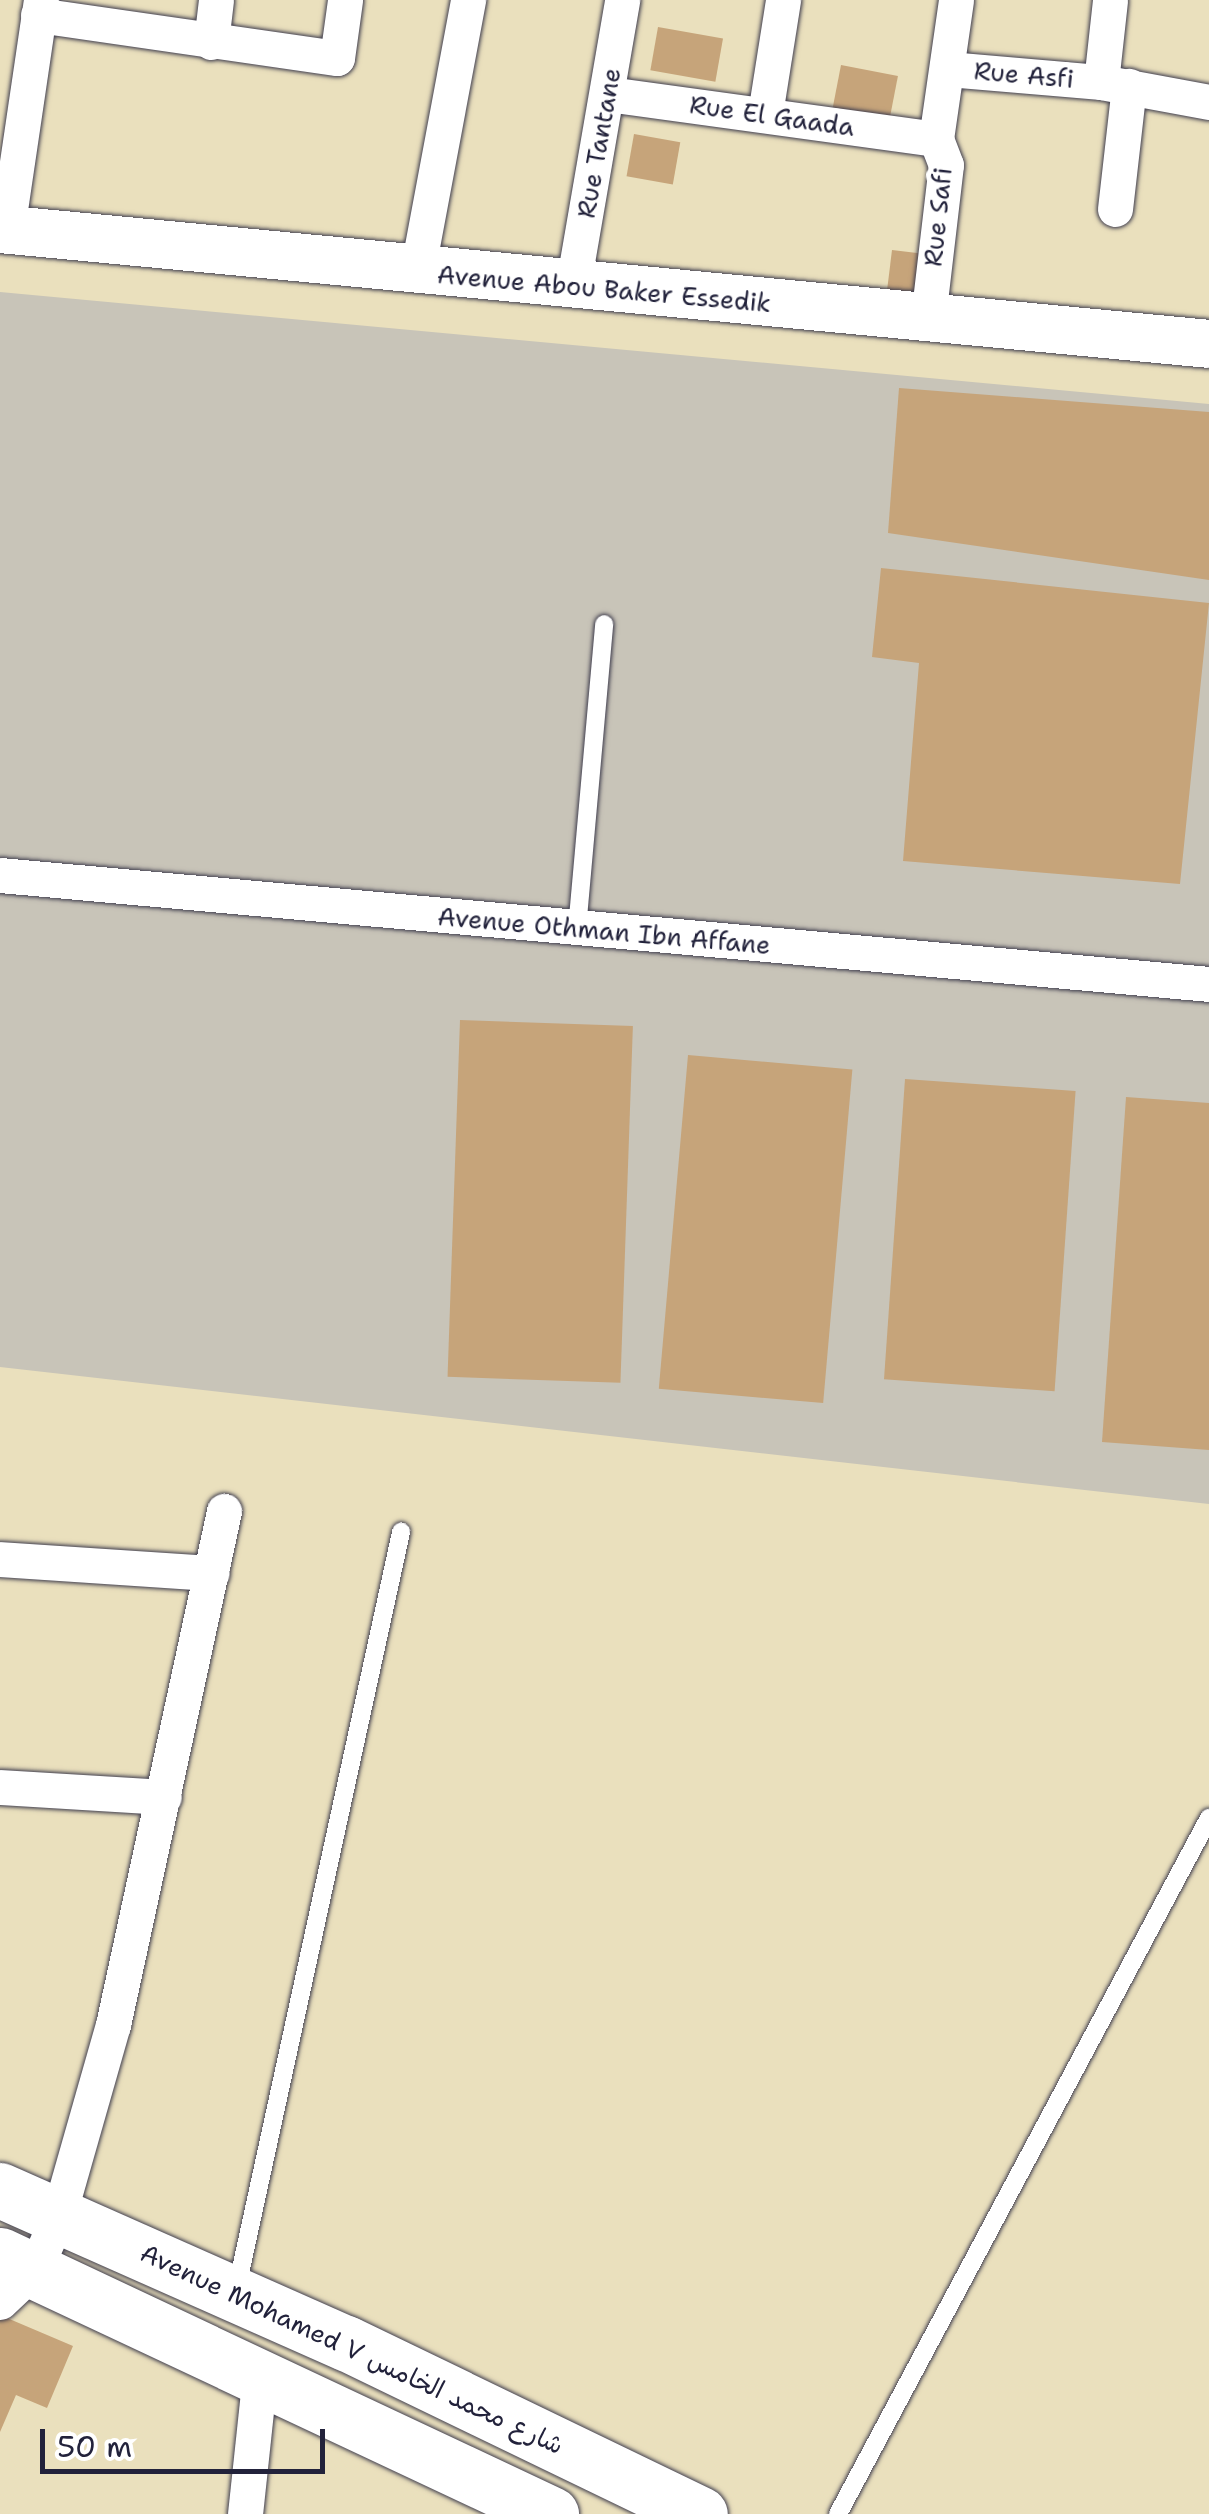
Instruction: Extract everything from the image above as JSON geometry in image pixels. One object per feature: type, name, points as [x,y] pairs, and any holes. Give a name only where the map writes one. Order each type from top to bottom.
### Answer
[{"type":"main road","name":"Avenue Mohamed V شارع محمد الخامس","points":[[0,2190],[466,2398],[700,2514]]},
{"type":"main road","points":[[12,2275],[260,2374],[551,2514]]},
{"type":"street","points":[[210,42],[216,0]]},
{"type":"street","points":[[3,229],[39,8],[210,42],[338,58],[344,0]]},
{"type":"street","points":[[416,273],[468,0]]},
{"type":"street","name":"Rue Tantane","points":[[573,285],[622,0]]},
{"type":"street","points":[[765,114],[784,0]]},
{"type":"street","name":"Rue Safi","points":[[928,318],[946,165],[936,139],[956,0]]},
{"type":"street","name":"Rue Asfi","points":[[1110,0],[1115,84]]},
{"type":"street","name":"Rue Asfi","points":[[948,69],[1115,84],[1209,102]]},
{"type":"street","points":[[1115,84],[1115,209]]},
{"type":"street","name":"Rue El Gaada","points":[[608,94],[936,139]]},
{"type":"street","name":"Avenue Abou Baker Essedik","points":[[3,229],[416,273],[1209,344]]},
{"type":"street","name":"Avenue Othman Ibn Affane","points":[[0,875],[1209,984]]},
{"type":"street","points":[[12,2275],[59,2214],[113,2025],[224,1511]]},
{"type":"street","points":[[0,1558],[212,1574]]},
{"type":"street","points":[[0,1787],[164,1797]]},
{"type":"street","points":[[245,2514],[260,2374]]},
{"type":"lane","points":[[576,929],[604,624]]},
{"type":"lane","points":[[235,2297],[401,1532]]},
{"type":"lane","points":[[838,2514],[1209,1818]]},
{"type":"shaded area","points":[[0,292],[1209,404],[1209,1504],[0,1367]]},
{"type":"building","points":[[658,27],[723,38],[715,82],[650,70]]},
{"type":"building","points":[[841,65],[898,76],[889,121],[832,110]]},
{"type":"building","points":[[634,134],[680,142],[673,185],[627,176]]},
{"type":"building","points":[[892,250],[932,255],[926,301],[886,296]]},
{"type":"building","points":[[899,388],[1209,412],[1209,580],[888,533]]},
{"type":"building","points":[[881,568],[1209,603],[1180,884],[903,861],[919,663],[872,657]]},
{"type":"building","points":[[460,1020],[633,1026],[620,1383],[448,1377]]},
{"type":"building","points":[[688,1055],[852,1069],[823,1403],[659,1389]]},
{"type":"building","points":[[905,1079],[1076,1091],[1055,1391],[884,1379]]},
{"type":"building","points":[[1126,1097],[1209,1103],[1209,1450],[1102,1442]]},
{"type":"building","points":[[0,2315],[73,2346],[47,2408],[16,2395],[0,2432]]}]
